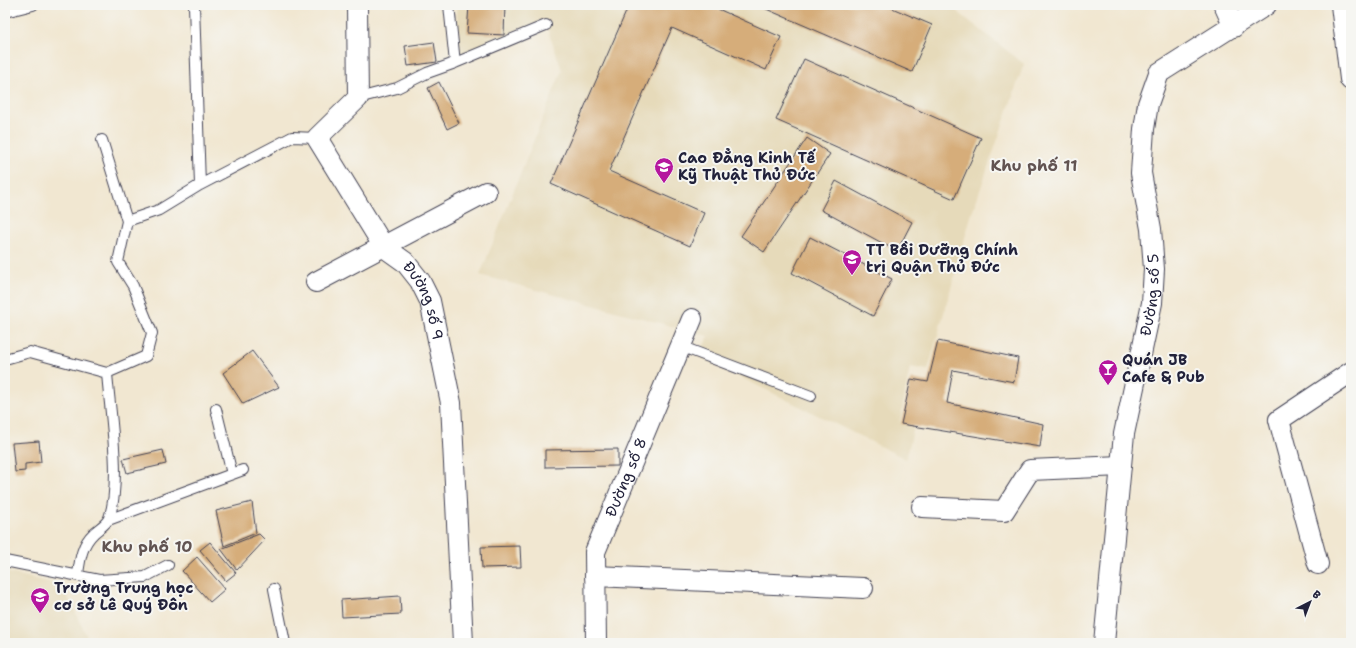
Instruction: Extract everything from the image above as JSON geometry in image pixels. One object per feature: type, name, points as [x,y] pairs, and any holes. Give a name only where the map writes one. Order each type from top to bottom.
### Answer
[{"type":"street","points":[[318,138],[358,98],[357,5]]},
{"type":"street","points":[[1224,5],[1234,27]]},
{"type":"street","name":"Đường số 5","points":[[1104,643],[1124,434],[1152,303],[1154,269],[1151,237],[1141,173],[1144,129],[1148,104],[1159,73],[1234,27],[1266,5]]},
{"type":"street","points":[[1342,5],[1350,75]]},
{"type":"street","name":"Đường số 9","points":[[318,138],[384,247],[405,262],[420,281],[430,301],[451,403],[463,643]]},
{"type":"street","points":[[316,282],[486,192]]},
{"type":"street","name":"Đường số 8","points":[[596,643],[595,552],[692,319]]},
{"type":"street","points":[[1318,564],[1279,420],[1351,372]]},
{"type":"street","points":[[922,507],[1004,511],[1030,470],[1121,466]]},
{"type":"street","points":[[595,576],[863,588]]},
{"type":"lane","points":[[5,12],[33,5]]},
{"type":"lane","points":[[194,5],[200,185]]},
{"type":"lane","points":[[449,5],[455,64]]},
{"type":"lane","points":[[358,98],[397,88],[427,73],[455,64],[546,25]]},
{"type":"lane","points":[[127,221],[159,210],[200,185],[292,137],[318,138]]},
{"type":"lane","points":[[5,359],[30,352],[107,373],[146,356],[152,333],[133,286],[118,262],[127,221],[102,140]]},
{"type":"lane","points":[[680,346],[811,396]]},
{"type":"lane","points":[[107,373],[115,468],[115,492],[108,520]]},
{"type":"lane","points":[[216,409],[232,474]]},
{"type":"lane","points":[[78,574],[80,556],[84,546],[92,534],[108,520],[243,470]]},
{"type":"lane","points":[[5,561],[78,574],[99,580],[145,577],[168,565]]},
{"type":"lane","points":[[274,589],[285,643]]},
{"type":"shaded area","name":"Cao Đẳng Kinh Tế Kỹ Thuật Thủ Đức","points":[[456,5],[949,5],[1024,64],[971,216],[928,370],[910,367],[900,422],[914,427],[906,459],[698,356],[709,336],[480,275],[562,70],[546,25],[460,59]]},
{"type":"shaded area","name":"Trường Trung học cơ sở Lê Quý Đôn","points":[[5,572],[62,585],[90,643],[5,643]]},
{"type":"building","points":[[469,5],[505,5],[504,35],[467,33]]},
{"type":"building","points":[[629,5],[709,5],[781,37],[766,70],[672,28],[609,171],[704,213],[690,246],[551,184]]},
{"type":"building","points":[[757,5],[885,5],[932,25],[912,72]]},
{"type":"building","points":[[434,42],[437,62],[408,66],[405,46]]},
{"type":"building","points":[[804,59],[981,138],[954,199],[776,120]]},
{"type":"building","points":[[439,82],[459,123],[447,129],[428,88]]},
{"type":"building","points":[[807,138],[830,154],[764,252],[741,236]]},
{"type":"building","points":[[836,181],[912,222],[897,251],[821,210]]},
{"type":"building","points":[[810,237],[892,279],[873,316],[792,273]]},
{"type":"building","points":[[938,341],[1018,358],[1014,382],[953,370],[947,403],[1043,424],[1040,447],[901,424],[911,379],[928,382]]},
{"type":"building","points":[[252,351],[279,387],[243,404],[223,373]]},
{"type":"building","points":[[39,441],[41,462],[25,464],[25,471],[15,472],[12,443]]},
{"type":"building","points":[[618,449],[618,466],[545,467],[545,450]]},
{"type":"building","points":[[163,450],[166,464],[127,473],[123,459]]},
{"type":"building","points":[[252,502],[256,533],[224,546],[216,511]]},
{"type":"building","points":[[259,534],[265,540],[237,570],[221,549]]},
{"type":"building","points":[[210,542],[236,573],[226,581],[200,550]]},
{"type":"building","points":[[520,546],[521,567],[482,568],[481,547]]},
{"type":"building","points":[[197,557],[225,589],[210,602],[182,571]]},
{"type":"building","points":[[400,596],[401,614],[342,617],[341,600]]},
{"type":"place","name":"Cao Đẳng Kinh Tế Kỹ Thuật Thủ Đức","points":[[664,184]]},
{"type":"place","name":"TT Bồi Dưỡng Chính trị Quận Thủ Đức","points":[[852,276]]},
{"type":"place","name":"Quán JB Cafe & Pub","points":[[1108,386]]},
{"type":"place","name":"Trường Trung học cơ sở Lê Quý Đôn","points":[[40,614]]},
{"type":"district","name":"Khu phố 11","points":[[1034,165]]},
{"type":"district","name":"Khu phố 10","points":[[147,546]]}]
